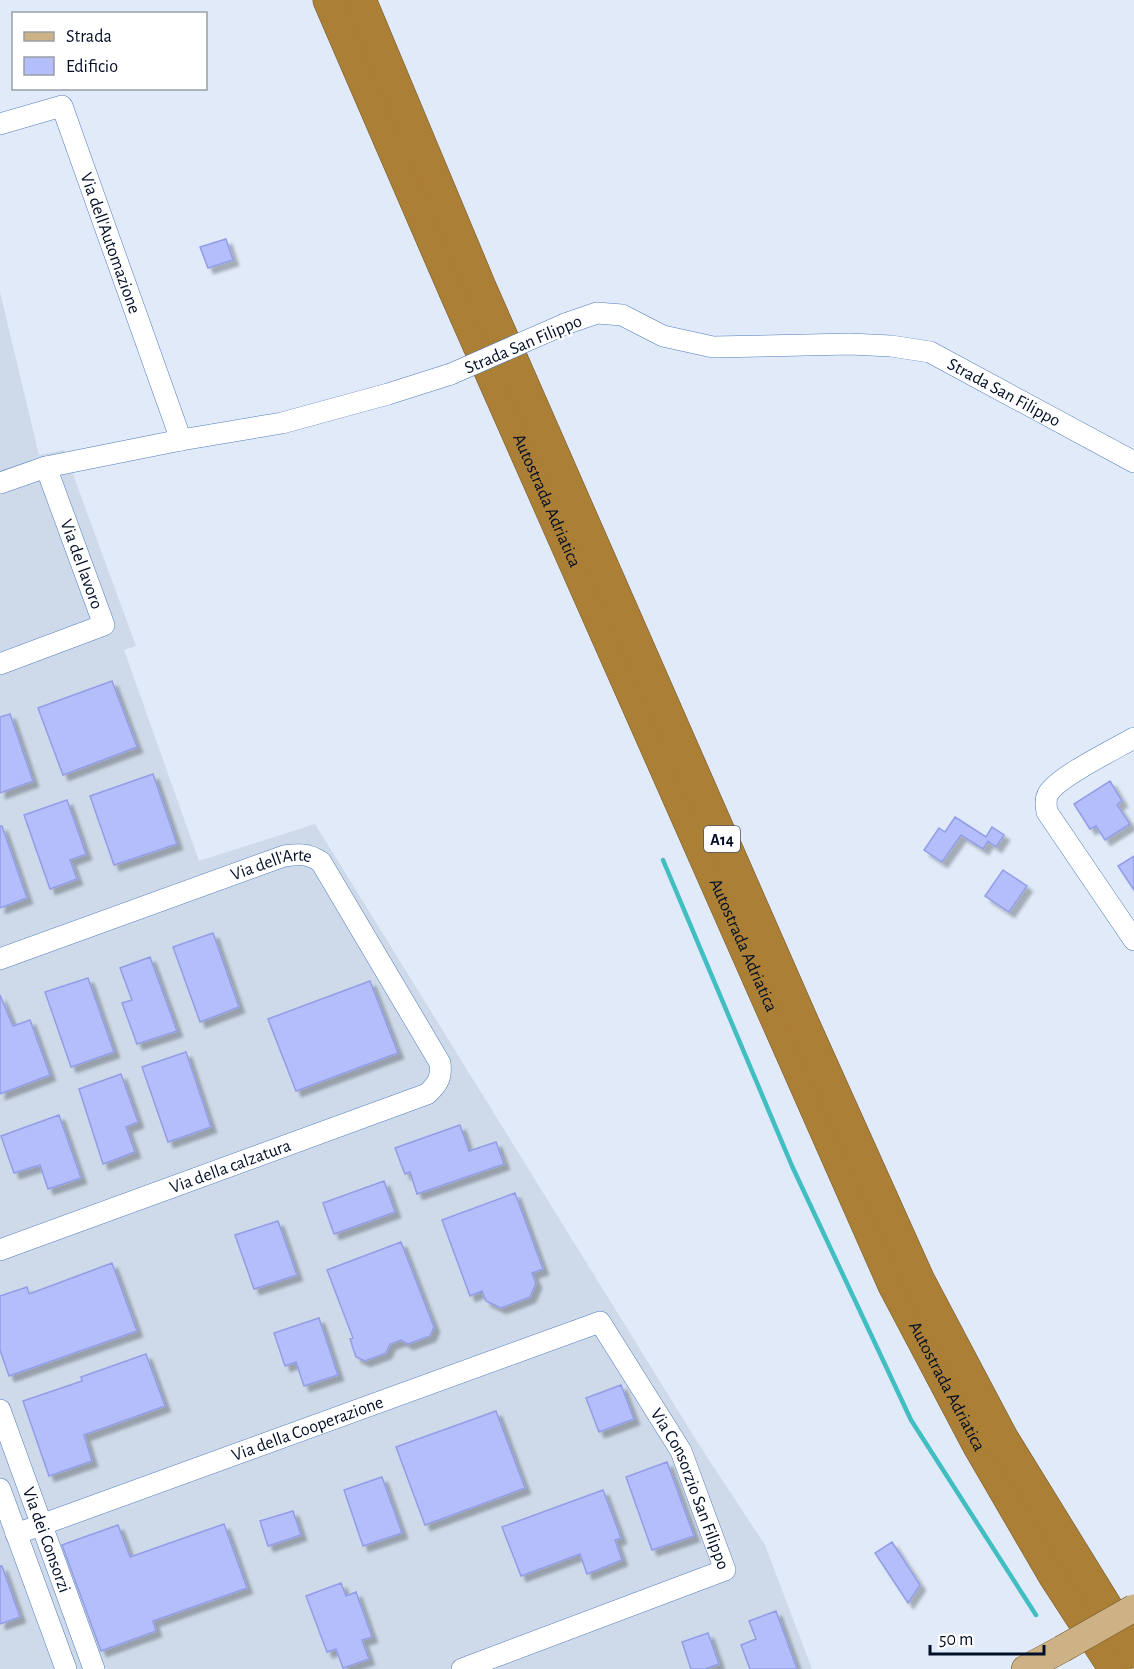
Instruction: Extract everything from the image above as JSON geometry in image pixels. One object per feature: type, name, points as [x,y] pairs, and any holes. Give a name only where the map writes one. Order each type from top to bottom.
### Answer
[{"type":"highway","name":"Autostrada Adriatica","points":[[329,0],[456,296],[894,1285],[979,1446],[1054,1575],[1114,1669]]},
{"type":"highway","name":"Autostrada Adriatica","points":[[360,0],[480,287],[811,1041],[919,1281],[1002,1438],[1134,1652]]},
{"type":"main road","points":[[1025,1669],[1134,1608]]},
{"type":"street","name":"Via dell'Automazione","points":[[0,124],[62,106],[181,440]]},
{"type":"street","name":"Strada San Filippo","points":[[0,483],[46,466],[282,423],[388,394],[451,374],[565,324],[597,313],[622,315],[663,336],[713,347],[850,344],[891,346],[930,352],[1134,462]]},
{"type":"street","name":"Via del lavoro","points":[[0,664],[104,625],[46,466]]},
{"type":"street","points":[[1134,738],[1065,777],[1048,792],[1046,800],[1047,812],[1134,940]]},
{"type":"street","name":"Via dell'Arte","points":[[0,959],[284,856],[298,854],[312,856],[321,862],[440,1063]]},
{"type":"street","name":"Via della calzatura","points":[[0,1250],[427,1094],[439,1080],[440,1063]]},
{"type":"street","name":"Via della Cooperazione","points":[[16,1534],[600,1322]]},
{"type":"street","name":"Via Consorzio San Filippo","points":[[462,1669],[725,1570],[681,1451],[600,1322]]},
{"type":"street","name":"Via dei Consorzi","points":[[0,1410],[91,1662]]},
{"type":"street","name":"Via dei Consorzi","points":[[0,1489],[60,1667]]},
{"type":"street","points":[[60,1667],[91,1662]]},
{"type":"shaded area","points":[[0,292],[39,455],[64,450],[136,646],[124,650],[199,861],[315,824],[698,1443],[765,1545],[812,1669],[0,1669]]},
{"type":"building","points":[[226,239],[233,260],[208,268],[200,247]]},
{"type":"building","points":[[112,681],[137,747],[63,775],[38,708]]},
{"type":"building","points":[[10,714],[33,781],[0,793],[0,717]]},
{"type":"building","points":[[153,774],[177,844],[114,865],[90,796]]},
{"type":"building","points":[[1110,781],[1122,801],[1117,805],[1130,824],[1105,840],[1096,826],[1090,829],[1074,804]]},
{"type":"building","points":[[67,800],[86,854],[70,860],[77,879],[50,889],[24,815]]},
{"type":"building","points":[[955,817],[986,837],[992,827],[1004,835],[996,847],[988,841],[983,849],[961,835],[942,862],[924,850],[939,828],[945,832]]},
{"type":"building","points":[[0,826],[2,826],[27,898],[0,908]]},
{"type":"building","points":[[1134,856],[1134,890],[1118,866]]},
{"type":"building","points":[[1003,870],[1027,886],[1009,912],[985,896]]},
{"type":"building","points":[[213,933],[239,1007],[200,1022],[173,947]]},
{"type":"building","points":[[150,957],[177,1031],[137,1044],[122,1003],[132,1000],[120,968]]},
{"type":"building","points":[[88,978],[114,1052],[71,1067],[45,992]]},
{"type":"building","points":[[370,981],[398,1053],[296,1091],[268,1019]]},
{"type":"building","points":[[0,995],[13,1026],[30,1020],[50,1075],[0,1094]]},
{"type":"building","points":[[186,1052],[211,1127],[168,1142],[142,1067]]},
{"type":"building","points":[[121,1074],[138,1122],[126,1127],[135,1152],[103,1164],[79,1089]]},
{"type":"building","points":[[59,1115],[81,1178],[48,1189],[40,1165],[14,1173],[1,1136]]},
{"type":"building","points":[[460,1125],[469,1151],[496,1142],[504,1164],[417,1194],[410,1172],[405,1174],[395,1148]]},
{"type":"building","points":[[384,1181],[395,1212],[334,1234],[323,1203]]},
{"type":"building","points":[[515,1193],[543,1269],[532,1273],[536,1283],[530,1297],[501,1308],[486,1301],[482,1291],[470,1296],[442,1220]]},
{"type":"building","points":[[278,1221],[297,1275],[254,1289],[235,1235]]},
{"type":"building","points":[[401,1242],[434,1327],[430,1336],[408,1344],[401,1340],[390,1344],[386,1353],[365,1361],[356,1357],[350,1339],[353,1338],[327,1270]]},
{"type":"building","points":[[112,1263],[137,1331],[9,1376],[0,1350],[0,1296],[27,1287],[29,1294]]},
{"type":"building","points":[[319,1318],[338,1375],[304,1386],[296,1362],[285,1366],[274,1333]]},
{"type":"building","points":[[146,1354],[165,1406],[84,1435],[92,1461],[49,1476],[23,1401],[82,1381],[81,1377]]},
{"type":"building","points":[[621,1385],[634,1419],[599,1432],[586,1398]]},
{"type":"building","points":[[496,1411],[525,1488],[425,1525],[396,1447]]},
{"type":"building","points":[[667,1462],[694,1536],[652,1550],[626,1477]]},
{"type":"building","points":[[382,1477],[402,1533],[363,1546],[344,1490]]},
{"type":"building","points":[[603,1490],[621,1538],[615,1540],[622,1560],[587,1574],[580,1554],[521,1576],[502,1527]]},
{"type":"building","points":[[293,1511],[301,1535],[268,1546],[260,1521]]},
{"type":"building","points":[[224,1524],[247,1588],[153,1621],[156,1631],[101,1651],[62,1545],[118,1525],[130,1557]]},
{"type":"building","points":[[892,1542],[920,1585],[908,1603],[875,1553]]},
{"type":"building","points":[[0,1566],[2,1566],[20,1617],[0,1624]]},
{"type":"building","points":[[341,1583],[346,1596],[356,1592],[372,1637],[362,1640],[369,1659],[343,1668],[336,1649],[327,1652],[306,1596]]},
{"type":"building","points":[[776,1611],[797,1669],[750,1669],[741,1645],[756,1639],[749,1621]]},
{"type":"building","points":[[708,1633],[719,1664],[705,1669],[691,1669],[682,1642]]},
{"type":"waterway","points":[[663,860],[792,1166],[911,1420],[1036,1615]]}]
